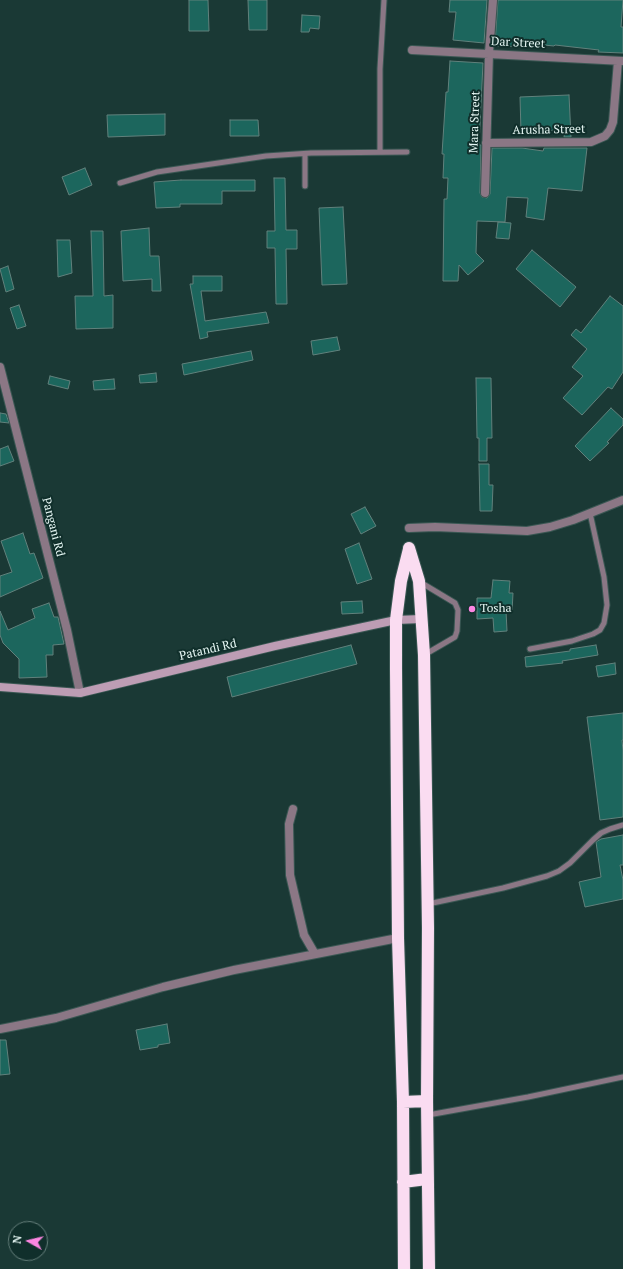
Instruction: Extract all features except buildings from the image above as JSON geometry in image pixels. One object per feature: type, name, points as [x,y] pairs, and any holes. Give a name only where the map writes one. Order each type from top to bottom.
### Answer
[{"type":"highway","points":[[404,1269],[403,1102],[398,938],[396,620],[401,581],[409,548],[419,581],[424,655],[428,904],[427,1179],[429,1269]]},
{"type":"highway","points":[[403,1102],[427,1101]]},
{"type":"highway","points":[[403,1182],[427,1179]]},
{"type":"street","name":"Mara Street","points":[[485,193],[489,53],[493,0]]},
{"type":"street","name":"Dar Street","points":[[412,50],[621,61]]},
{"type":"street","name":"Arusha Street","points":[[486,143],[591,142],[605,136],[610,130],[613,122],[621,61]]},
{"type":"street","name":"Pangani Rd","points":[[0,367],[67,630],[80,692]]},
{"type":"street","points":[[409,528],[435,527],[527,531],[550,527],[573,520],[623,500]]},
{"type":"street","name":"Patandi Rd","points":[[0,687],[80,692],[275,646],[396,620],[422,619]]},
{"type":"street","points":[[293,809],[289,824],[290,875],[304,935],[315,954]]},
{"type":"street","points":[[0,1029],[56,1018],[170,986],[234,970],[398,938]]},
{"type":"lane","points":[[380,152],[380,69],[384,0]]},
{"type":"lane","points":[[120,183],[157,172],[266,156],[407,152]]},
{"type":"lane","points":[[305,154],[305,186]]},
{"type":"lane","points":[[530,649],[572,641],[593,634],[600,630],[604,623],[607,605],[604,577],[590,513]]},
{"type":"lane","points":[[419,581],[455,603],[458,610],[457,631],[455,637],[424,655]]},
{"type":"lane","points":[[428,904],[503,888],[547,876],[559,871],[570,863],[601,834],[610,829],[623,825]]},
{"type":"lane","points":[[427,1115],[528,1097],[623,1077]]},
{"type":"place","name":"Tosha","points":[[472,609]]}]
